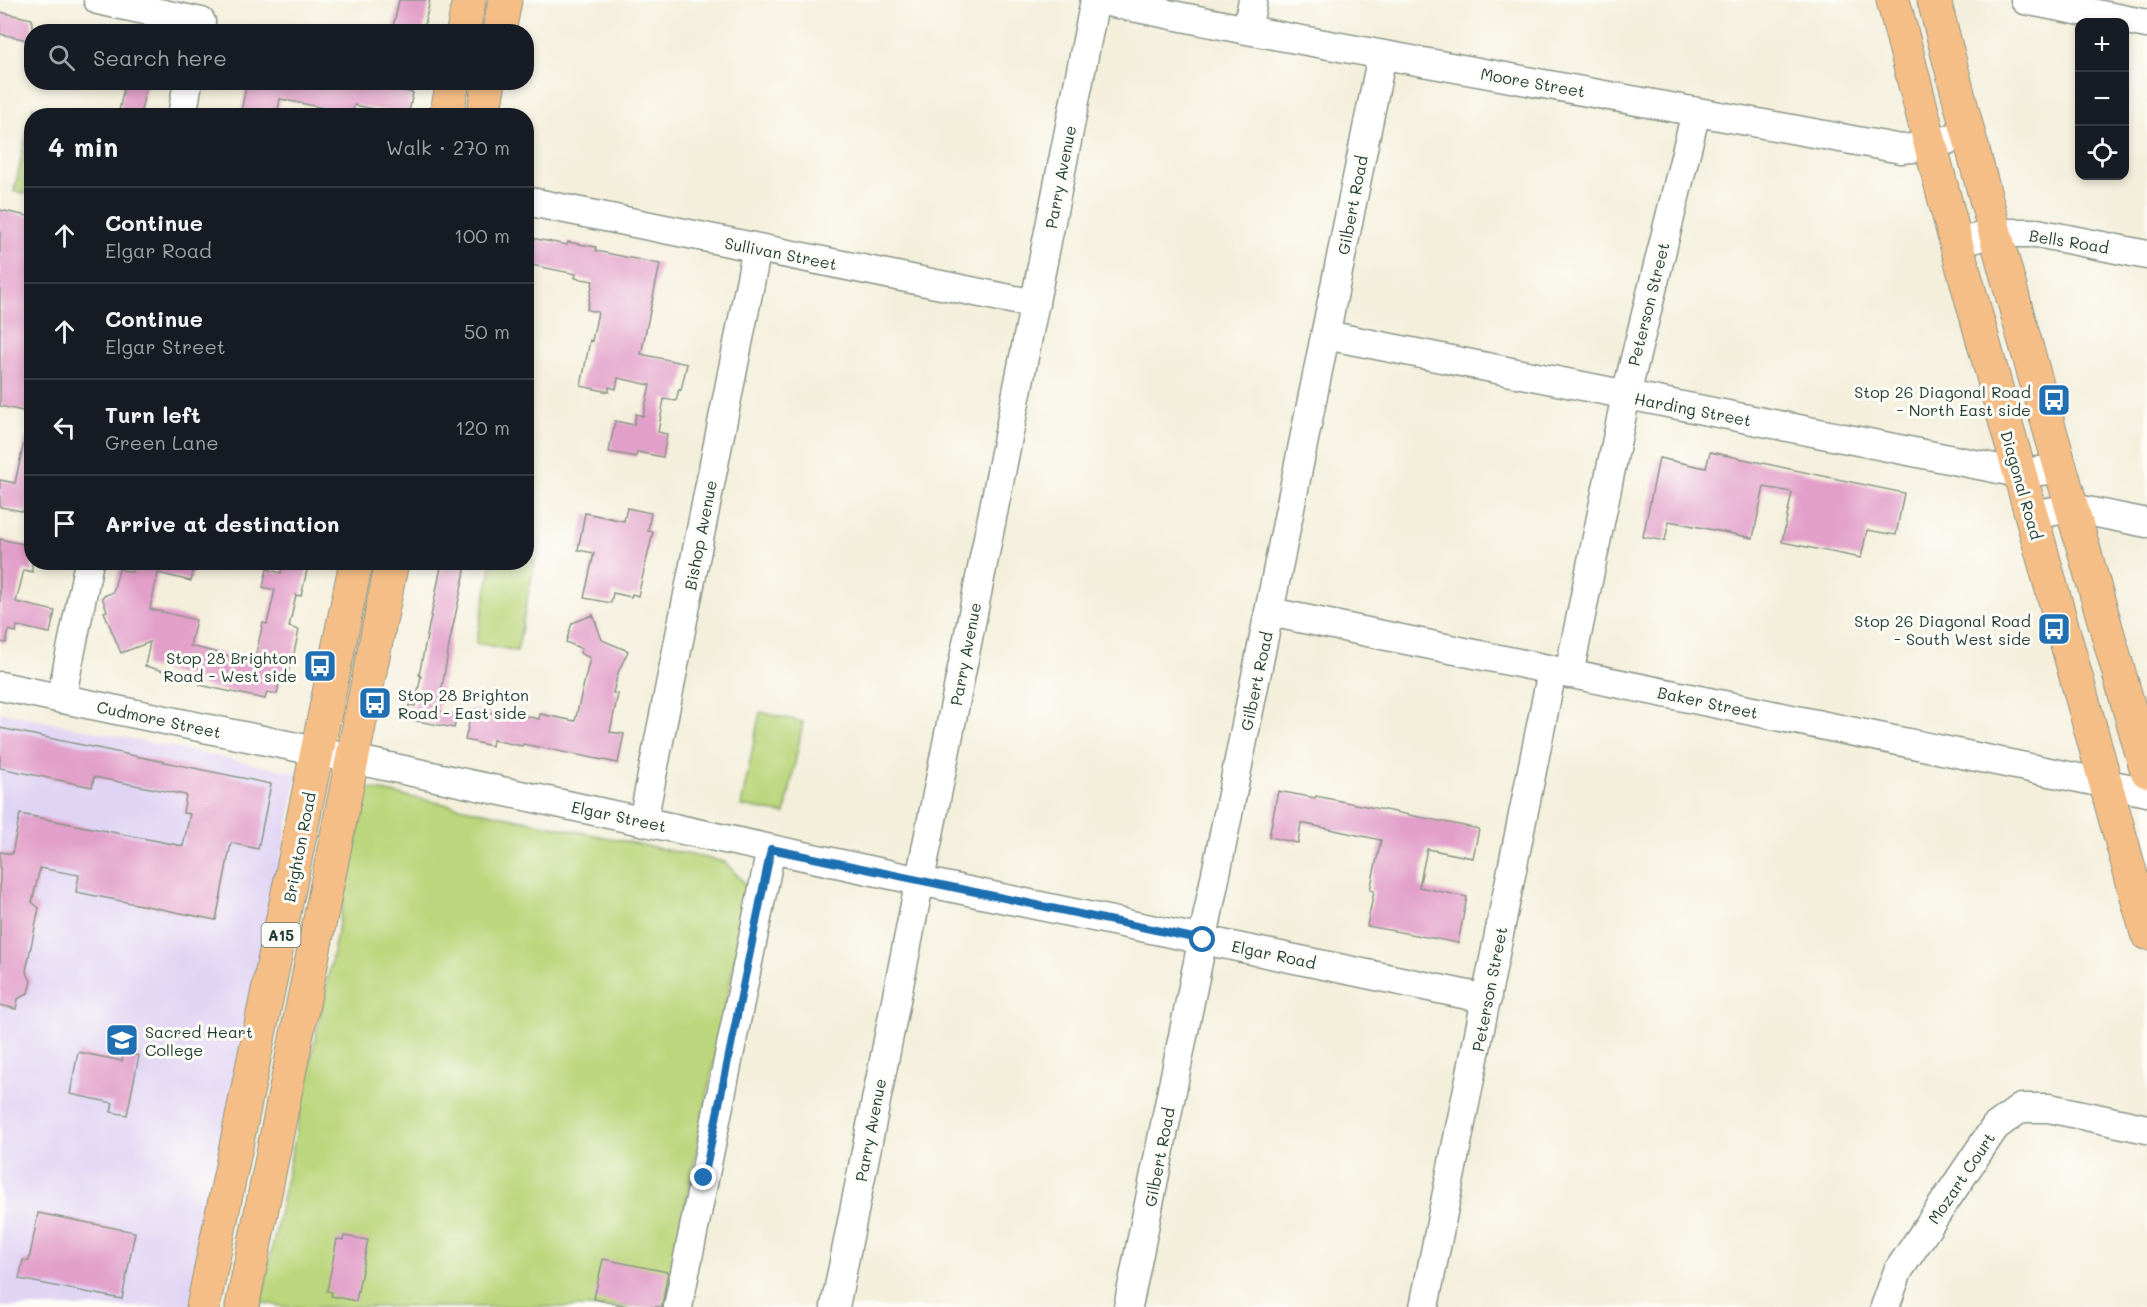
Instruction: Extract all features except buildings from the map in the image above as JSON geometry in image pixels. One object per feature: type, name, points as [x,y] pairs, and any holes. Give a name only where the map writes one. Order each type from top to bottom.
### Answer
[{"type":"main road","points":[[464,24],[469,0]]},
{"type":"main road","points":[[500,24],[505,0]]},
{"type":"main road","points":[[1934,0],[1967,132],[2147,771]]},
{"type":"main road","name":"Diagonal Road","points":[[1901,2],[1932,146],[1956,243],[2147,933]]},
{"type":"main road","points":[[448,108],[452,90]]},
{"type":"main road","points":[[484,108],[488,90]]},
{"type":"main road","name":"Brighton Road","points":[[203,1307],[354,570]]},
{"type":"main road","name":"Brighton Road","points":[[242,1307],[390,570]]},
{"type":"street","points":[[98,0],[202,18]]},
{"type":"street","name":"Moore Street","points":[[1096,0],[1382,55],[1901,149],[1932,146],[1967,132]]},
{"type":"street","name":"Parry Avenue","points":[[835,1307],[1096,0]]},
{"type":"street","points":[[1247,30],[1253,0]]},
{"type":"street","points":[[2025,0],[2147,24]]},
{"type":"street","name":"Gilbert Road","points":[[1128,1307],[1382,55]]},
{"type":"street","points":[[183,108],[187,90]]},
{"type":"street","name":"Peterson Street","points":[[1424,1307],[1487,999],[1561,672],[1696,112]]},
{"type":"street","name":"Sullivan Street","points":[[534,203],[1035,304]]},
{"type":"street","name":"Bells Road","points":[[1956,243],[1996,233],[2037,233],[2147,255]]},
{"type":"street","name":"Bishop Avenue","points":[[643,821],[757,248]]},
{"type":"street","name":"Harding Street","points":[[1326,335],[2019,473],[2061,469]]},
{"type":"street","points":[[2031,515],[2072,508],[2147,523]]},
{"type":"street","points":[[61,699],[87,570]]},
{"type":"street","name":"Baker Street","points":[[1270,612],[2147,792]]},
{"type":"street","name":"Cudmore Street","points":[[0,686],[318,751]]},
{"type":"street","name":"Elgar Street","points":[[318,751],[920,881]]},
{"type":"street","points":[[678,1307],[771,849]]},
{"type":"street","name":"Elgar Road","points":[[920,881],[1487,999]]},
{"type":"street","name":"Mozart Court","points":[[1885,1307],[1898,1271],[1989,1135],[1995,1127],[2021,1108],[2049,1108],[2147,1129]]},
{"type":"shaded area","name":"Sacred Heart College","points":[[0,712],[298,773],[190,1307],[0,1307]]},
{"type":"green space","points":[[24,147],[24,193],[14,191]]},
{"type":"green space","points":[[491,570],[533,570],[517,651],[476,643]]},
{"type":"green space","points":[[760,712],[803,722],[785,814],[741,806]]},
{"type":"green space","points":[[367,788],[725,862],[749,888],[665,1307],[284,1307],[261,1302]]},
{"type":"place","name":"Stop 26 Diagonal Road - North East side","points":[[2054,400]]},
{"type":"place","name":"Stop 26 Diagonal Road - South West side","points":[[2054,629]]},
{"type":"place","name":"Stop 28 Brighton Road - West side","points":[[320,666]]},
{"type":"place","name":"Stop 28 Brighton Road - East side","points":[[375,703]]},
{"type":"place","name":"Sacred Heart College","points":[[122,1040]]},
{"type":"route","points":[[704,1178],[771,849],[1203,940]]}]
